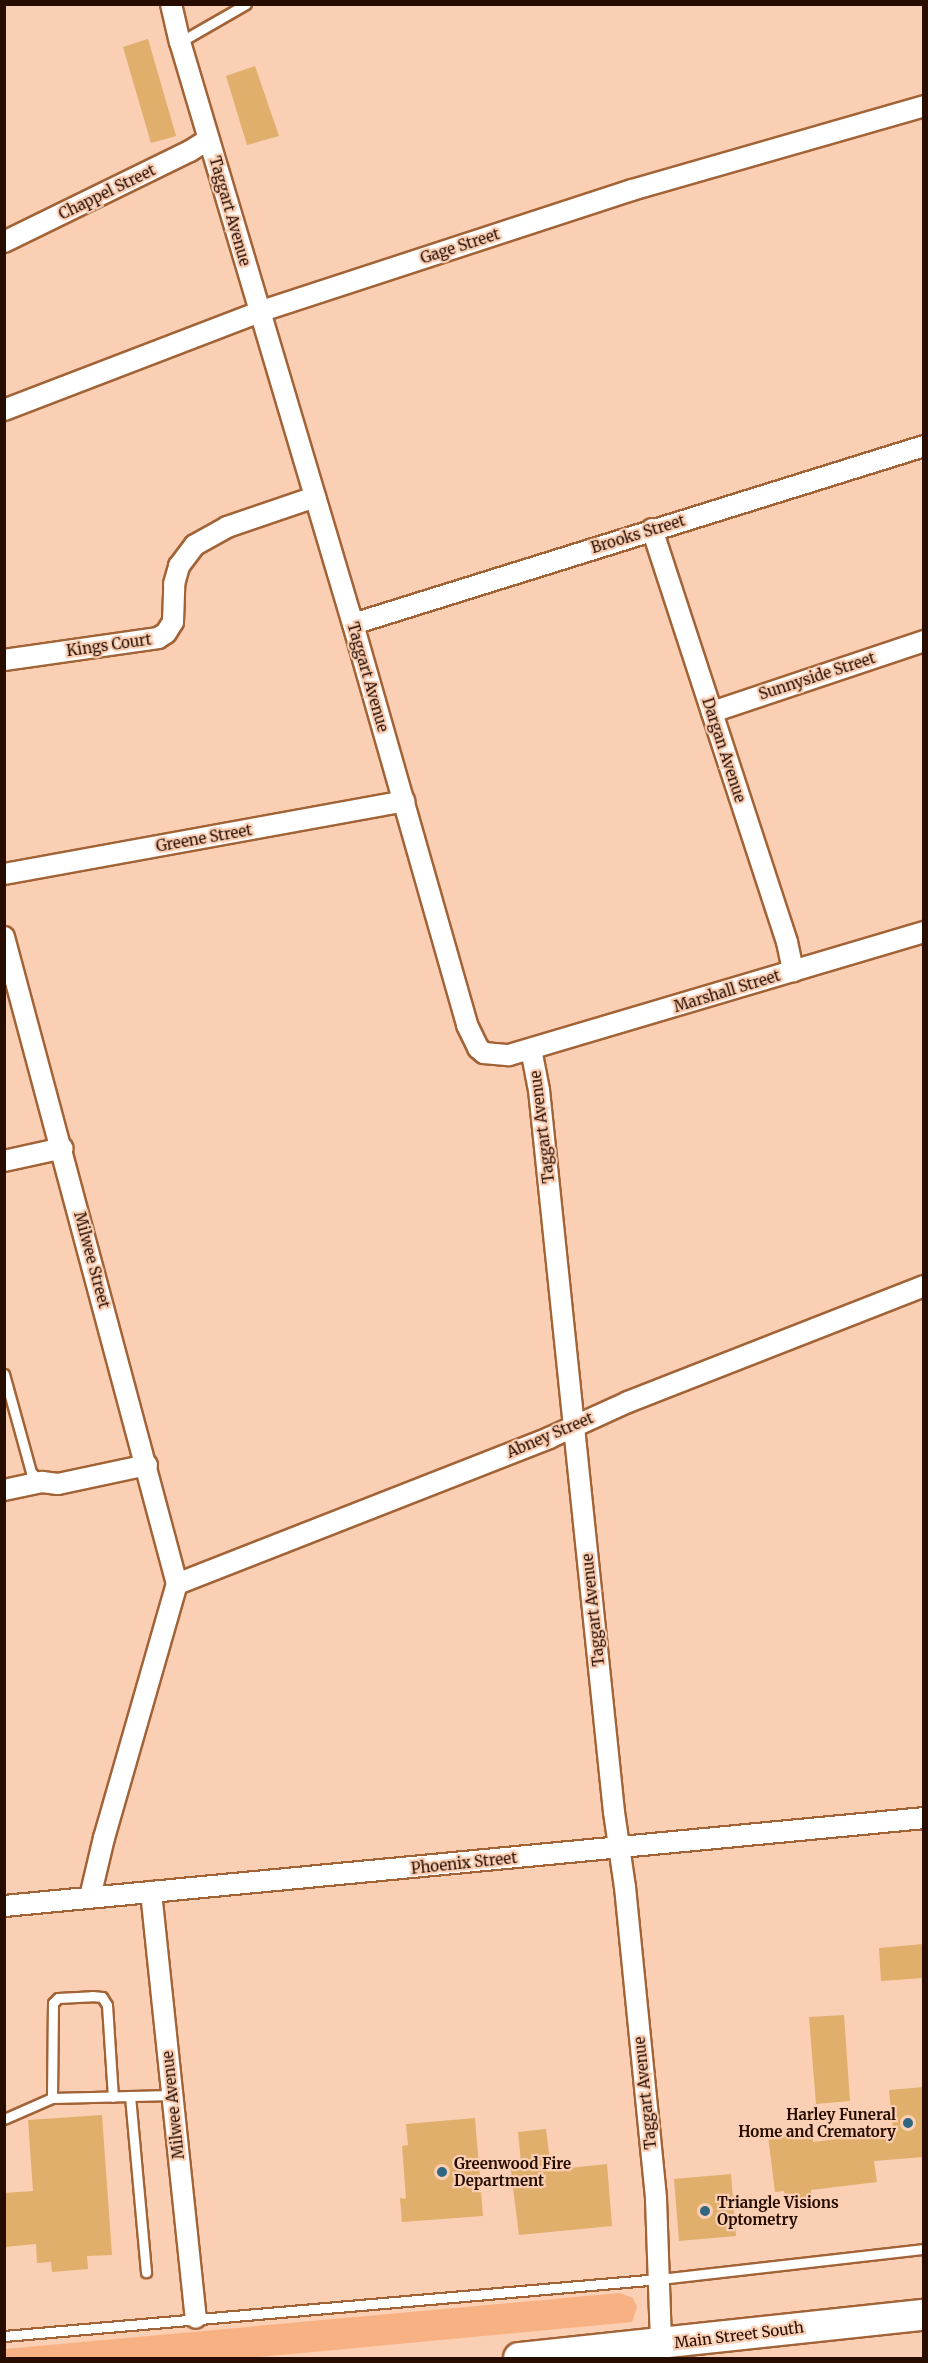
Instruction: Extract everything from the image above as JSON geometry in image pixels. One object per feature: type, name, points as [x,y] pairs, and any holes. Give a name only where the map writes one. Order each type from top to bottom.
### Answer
[{"type":"main road","name":"Main Street South","points":[[519,2358],[924,2314]]},
{"type":"street","name":"Taggart Avenue","points":[[171,4],[180,42],[353,624],[473,1040],[484,1053],[499,1055],[531,1049],[540,1101],[655,2188],[661,2344]]},
{"type":"street","name":"Gage Street","points":[[4,410],[259,312],[632,190],[924,106]]},
{"type":"street","name":"Chappel Street","points":[[4,242],[190,151],[209,139]]},
{"type":"street","name":"Brooks Street","points":[[353,624],[924,446]]},
{"type":"street","name":"Kings Court","points":[[4,660],[158,638],[166,633],[173,622],[174,584],[179,566],[195,545],[227,527],[315,497]]},
{"type":"street","name":"Dargan Avenue","points":[[652,529],[787,942],[793,971]]},
{"type":"street","name":"Sunnyside Street","points":[[712,712],[924,641]]},
{"type":"street","name":"Greene Street","points":[[4,874],[404,801]]},
{"type":"street","name":"Marshall Street","points":[[531,1049],[924,932]]},
{"type":"street","name":"Milwee Street","points":[[4,937],[63,1148],[177,1584]]},
{"type":"street","points":[[4,1161],[63,1148]]},
{"type":"street","name":"Abney Street","points":[[177,1584],[549,1438],[575,1425],[924,1286]]},
{"type":"street","points":[[4,1490],[42,1482],[58,1484],[147,1465]]},
{"type":"street","points":[[90,1897],[104,1838],[177,1584]]},
{"type":"street","name":"Phoenix Street","points":[[4,1906],[924,1818]]},
{"type":"street","name":"Milwee Avenue","points":[[151,1892],[196,2318]]},
{"type":"lane","points":[[180,42],[246,4]]},
{"type":"lane","points":[[4,1374],[31,1472],[42,1482]]},
{"type":"lane","points":[[52,2098],[53,2003],[58,1998],[92,1996],[102,1998],[107,2005],[113,2097]]},
{"type":"lane","points":[[4,2119],[52,2098],[172,2095]]},
{"type":"lane","points":[[130,2096],[146,2272]]},
{"type":"lane","points":[[4,2336],[660,2279],[924,2249]]},
{"type":"shaded area","points":[[620,2293],[633,2298],[637,2307],[632,2322],[248,2358],[5,2358],[5,2349]]},
{"type":"building","points":[[148,39],[176,136],[151,143],[123,47]]},
{"type":"building","points":[[255,66],[279,136],[247,145],[226,76]]},
{"type":"building","points":[[924,1944],[924,1978],[881,1981],[879,1948]]},
{"type":"building","points":[[844,2015],[850,2101],[816,2104],[809,2017]]},
{"type":"building","points":[[924,2087],[924,2157],[874,2161],[877,2182],[811,2190],[812,2199],[786,2202],[784,2191],[775,2192],[768,2136],[812,2131],[813,2142],[893,2132],[889,2090]]},
{"type":"building","points":[[102,2115],[112,2255],[87,2256],[88,2269],[52,2272],[51,2262],[37,2263],[36,2244],[4,2247],[4,2193],[33,2191],[28,2120]]},
{"type":"building","name":"Greenwood Fire Department","points":[[475,2118],[483,2216],[402,2222],[400,2198],[406,2199],[402,2146],[408,2145],[406,2124]]},
{"type":"building","points":[[546,2129],[551,2170],[607,2164],[612,2226],[519,2235],[510,2164],[521,2162],[518,2132]]},
{"type":"building","name":"Triangle Visions Optometry","points":[[731,2174],[736,2236],[679,2241],[674,2179]]},
{"type":"place","name":"Harley Funeral Home and Crematory","points":[[908,2123]]},
{"type":"place","name":"Greenwood Fire Department","points":[[442,2172]]},
{"type":"place","name":"Triangle Visions Optometry","points":[[705,2211]]}]
